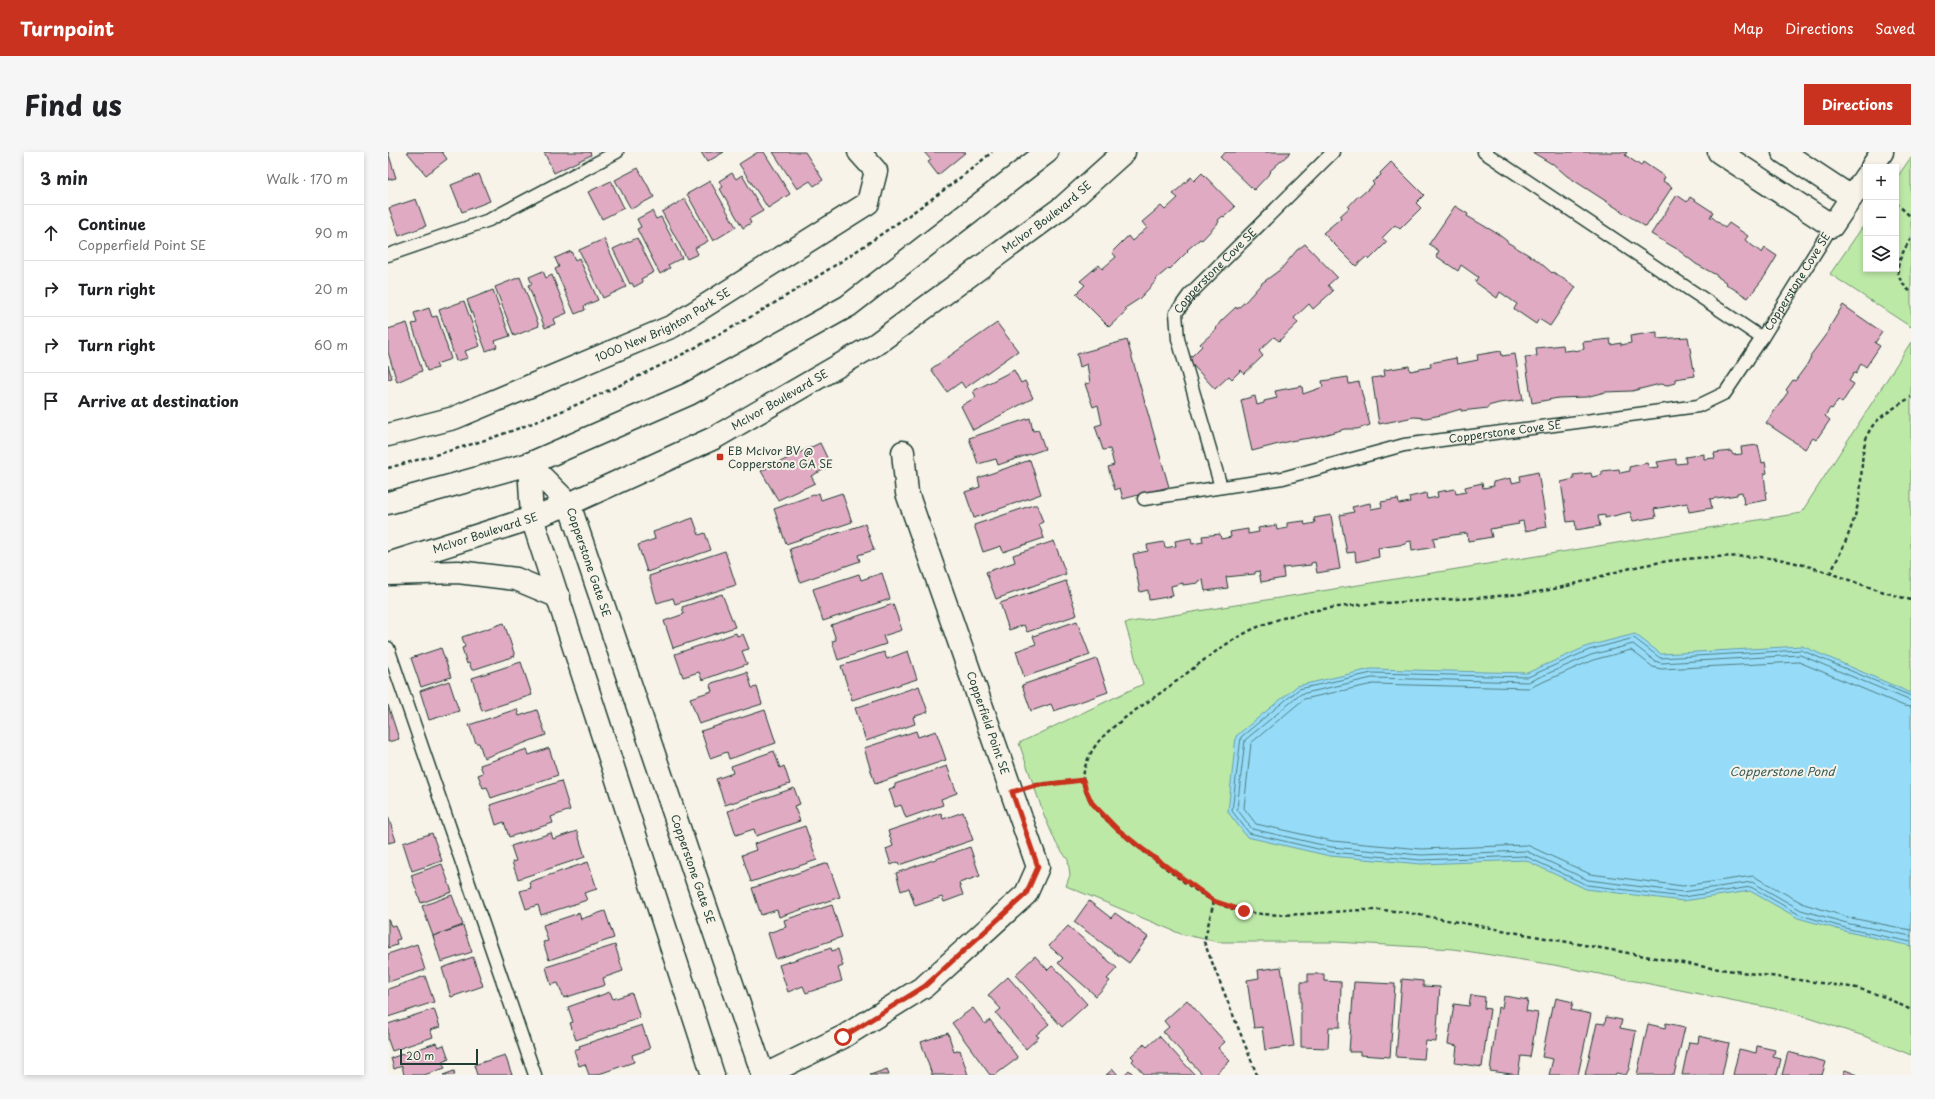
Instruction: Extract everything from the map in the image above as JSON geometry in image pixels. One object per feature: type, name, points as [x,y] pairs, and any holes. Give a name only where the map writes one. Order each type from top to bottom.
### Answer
[{"type":"street","name":"1000 New Brighton Park SE","points":[[388,435],[454,418],[673,326],[868,203],[876,172],[859,152]]},
{"type":"street","points":[[388,503],[529,464],[689,394],[848,306],[1047,152]]},
{"type":"street","name":"McIvor Boulevard SE","points":[[388,564],[532,518],[568,504],[714,438],[876,344],[1064,206],[1124,152]]},
{"type":"street","points":[[1719,152],[1832,226],[1863,180]]},
{"type":"street","points":[[1783,152],[1851,197]]},
{"type":"street","points":[[1874,164],[1882,152]]},
{"type":"street","name":"Copperfield Point SE","points":[[764,1075],[843,1037],[925,986],[1026,894],[1038,867],[907,494],[903,452]]},
{"type":"street","points":[[529,464],[532,518],[559,597],[713,1075]]},
{"type":"street","name":"Copperstone Gate SE","points":[[529,464],[568,504],[764,1075]]},
{"type":"street","points":[[388,574],[458,572],[516,579],[559,597]]},
{"type":"lane","points":[[388,254],[489,220],[617,152]]},
{"type":"lane","name":"Copperstone Cove SE","points":[[1221,487],[1178,339],[1176,314],[1189,294],[1333,152]]},
{"type":"lane","name":"Copperstone Cove SE","points":[[1484,152],[1762,338]]},
{"type":"lane","name":"Copperstone Cove SE","points":[[1144,499],[1283,478],[1404,445],[1698,406],[1725,393],[1762,338],[1832,226]]},
{"type":"lane","points":[[388,648],[535,1075]]},
{"type":"path","points":[[1899,206],[1911,217]]},
{"type":"path","points":[[1911,238],[1899,261],[1898,272],[1901,282],[1911,292]]},
{"type":"path","points":[[1830,574],[1850,532],[1858,506],[1865,448],[1870,431],[1877,420],[1911,397]]},
{"type":"path","points":[[1911,600],[1796,562],[1768,557],[1733,556],[1639,567],[1547,590],[1322,610],[1281,619],[1253,629],[1229,642],[1101,738],[1089,757],[1083,780],[1092,803],[1116,828],[1214,901],[1234,909],[1273,915],[1364,910],[1404,912],[1697,966],[1857,988],[1885,997],[1911,1010]]},
{"type":"path","points":[[1012,792],[1032,786],[1083,780]]},
{"type":"path","points":[[1214,901],[1204,942],[1257,1075]]},
{"type":"green space","points":[[1911,157],[1911,327],[1830,274],[1863,226],[1863,272],[1899,272],[1899,175]]},
{"type":"green space","points":[[1911,342],[1911,1055],[1864,1036],[1786,1011],[1554,965],[1453,949],[1336,942],[1218,942],[1181,934],[1066,886],[1070,875],[1068,860],[1056,843],[1044,815],[1019,743],[1143,684],[1125,623],[1801,513]]},
{"type":"water","name":"Copperstone Pond","points":[[1635,634],[1661,654],[1802,646],[1911,693],[1911,946],[1848,932],[1798,918],[1750,891],[1683,901],[1586,889],[1525,860],[1421,864],[1330,856],[1247,837],[1228,812],[1236,736],[1297,686],[1371,669],[1527,673],[1588,646]]},
{"type":"building","points":[[388,152],[396,178],[388,180]]},
{"type":"building","points":[[407,152],[442,152],[447,159],[426,175]]},
{"type":"building","points":[[544,152],[590,152],[591,155],[554,173]]},
{"type":"building","points":[[701,152],[724,152],[707,162]]},
{"type":"building","points":[[758,152],[764,152],[790,194],[768,208],[739,164]]},
{"type":"building","points":[[773,152],[805,152],[823,180],[814,186],[810,181],[797,189]]},
{"type":"building","points":[[924,152],[966,152],[938,175],[928,162],[931,160]]},
{"type":"building","points":[[1226,152],[1291,152],[1270,171],[1271,172],[1254,190],[1220,157]]},
{"type":"building","points":[[1532,152],[1627,152],[1625,155],[1641,166],[1643,162],[1665,177],[1663,181],[1672,187],[1646,227],[1567,176],[1552,163]]},
{"type":"building","points":[[1391,162],[1424,195],[1416,203],[1421,208],[1400,229],[1395,225],[1382,238],[1387,242],[1369,260],[1366,257],[1356,266],[1323,233],[1341,218],[1340,216],[1349,208],[1348,207],[1358,196],[1359,197],[1374,184],[1372,182],[1381,175],[1380,173]]},
{"type":"building","points":[[638,168],[654,197],[631,209],[615,180]]},
{"type":"building","points":[[732,173],[736,179],[742,175],[763,211],[749,219],[751,223],[743,228],[720,189],[723,187],[719,181]]},
{"type":"building","points":[[1202,173],[1235,207],[1224,217],[1223,216],[1218,220],[1219,222],[1202,240],[1200,239],[1187,250],[1188,251],[1170,269],[1169,268],[1156,279],[1157,280],[1139,299],[1125,308],[1127,310],[1109,327],[1076,294],[1085,285],[1080,281],[1099,265],[1102,269],[1116,257],[1112,252],[1128,236],[1132,241],[1147,228],[1142,222],[1161,206],[1165,210],[1178,198],[1173,194],[1191,177],[1194,181]]},
{"type":"building","points":[[479,174],[490,201],[462,212],[451,185]]},
{"type":"building","points":[[611,181],[624,208],[602,219],[588,192]]},
{"type":"building","points":[[710,181],[736,227],[713,241],[687,194]]},
{"type":"building","points":[[1677,195],[1687,202],[1690,197],[1713,212],[1710,217],[1725,228],[1729,223],[1748,236],[1745,240],[1762,253],[1765,248],[1777,256],[1765,276],[1748,298],[1726,284],[1727,283],[1718,276],[1696,264],[1677,249],[1651,234]]},
{"type":"building","points":[[416,199],[426,226],[399,236],[389,208]]},
{"type":"building","points":[[685,199],[708,241],[695,248],[698,254],[687,259],[662,212]]},
{"type":"building","points":[[1455,206],[1468,214],[1467,216],[1498,234],[1507,242],[1537,260],[1552,273],[1553,272],[1576,287],[1550,326],[1539,319],[1536,324],[1514,309],[1517,304],[1500,292],[1497,298],[1475,282],[1478,277],[1461,265],[1458,271],[1436,256],[1439,251],[1429,244]]},
{"type":"building","points":[[652,211],[656,219],[661,217],[682,258],[668,265],[670,268],[660,274],[637,229],[641,227],[637,219]]},
{"type":"building","points":[[637,238],[654,272],[641,279],[643,282],[634,287],[632,283],[630,284],[613,249]]},
{"type":"building","points":[[604,239],[626,287],[603,298],[579,250]]},
{"type":"building","points":[[1305,244],[1337,277],[1328,285],[1333,291],[1313,309],[1309,304],[1294,318],[1298,323],[1279,341],[1274,337],[1259,351],[1263,356],[1244,374],[1241,370],[1232,379],[1229,376],[1215,389],[1188,360],[1202,346],[1200,344],[1217,329],[1216,328],[1221,321],[1236,307],[1237,309],[1246,301],[1262,283],[1281,269],[1297,250]]},
{"type":"building","points":[[571,251],[575,260],[579,258],[598,300],[584,306],[585,310],[575,314],[555,269],[559,267],[555,258]]},
{"type":"building","points":[[543,271],[546,278],[552,275],[567,313],[553,319],[555,324],[545,328],[528,285],[532,284],[529,277]]},
{"type":"building","points":[[520,277],[539,326],[514,336],[495,287]]},
{"type":"building","points":[[493,290],[510,336],[495,341],[497,347],[486,351],[467,300]]},
{"type":"building","points":[[464,301],[480,346],[465,351],[468,358],[456,361],[439,310]]},
{"type":"building","points":[[1843,305],[1882,332],[1875,343],[1880,346],[1866,367],[1861,363],[1856,374],[1854,373],[1849,381],[1854,384],[1842,403],[1838,400],[1832,409],[1830,408],[1825,416],[1830,420],[1816,440],[1813,438],[1805,449],[1766,423],[1788,392],[1786,390],[1793,380],[1795,381],[1806,366],[1811,357],[1810,356],[1830,329],[1829,328]]},
{"type":"building","points":[[429,308],[432,317],[437,316],[451,359],[436,364],[438,368],[427,371],[412,324],[417,323],[414,313]]},
{"type":"building","points":[[407,323],[422,371],[397,382],[388,352],[388,329]]},
{"type":"building","points":[[997,323],[1018,351],[965,388],[961,382],[947,392],[931,369]]},
{"type":"building","points":[[1657,332],[1657,339],[1688,337],[1695,376],[1675,379],[1675,383],[1668,385],[1660,384],[1632,391],[1605,392],[1586,397],[1558,398],[1532,403],[1525,357],[1537,356],[1536,348],[1563,345],[1564,351],[1575,351],[1584,349],[1583,342],[1610,339],[1611,345],[1621,343],[1621,345],[1631,343],[1630,336]]},
{"type":"building","points":[[1127,340],[1169,487],[1123,499],[1120,488],[1115,490],[1108,467],[1114,465],[1110,449],[1103,450],[1095,426],[1102,424],[1098,405],[1093,407],[1085,384],[1090,383],[1087,364],[1080,367],[1077,354]]},
{"type":"building","points":[[1501,351],[1502,356],[1515,354],[1523,400],[1499,403],[1488,406],[1488,408],[1461,411],[1461,409],[1426,418],[1414,417],[1379,424],[1372,378],[1385,376],[1384,370],[1409,366],[1410,371],[1431,367],[1430,363],[1456,358],[1457,364],[1478,360],[1477,355]]},
{"type":"building","points":[[388,365],[392,378],[388,379]]},
{"type":"building","points":[[1014,370],[1021,383],[1025,381],[1033,398],[973,430],[961,406],[976,397],[973,391]]},
{"type":"building","points":[[1348,377],[1349,384],[1359,382],[1370,425],[1357,429],[1345,429],[1316,437],[1290,441],[1252,451],[1241,400],[1255,396],[1257,405],[1264,403],[1264,401],[1277,398],[1275,391],[1302,386],[1303,394],[1323,387],[1322,381]]},
{"type":"building","points":[[1030,418],[1033,431],[1038,430],[1045,449],[998,465],[996,459],[978,464],[969,438]]},
{"type":"building","points":[[820,443],[831,466],[811,476],[815,483],[778,500],[761,471]]},
{"type":"building","points":[[1758,445],[1762,463],[1765,462],[1767,473],[1764,474],[1767,500],[1744,504],[1742,492],[1737,493],[1737,495],[1710,499],[1712,508],[1689,512],[1687,503],[1654,509],[1656,517],[1633,521],[1630,512],[1605,518],[1605,515],[1598,516],[1600,526],[1576,530],[1575,521],[1567,522],[1561,482],[1574,479],[1573,475],[1591,473],[1592,477],[1602,475],[1602,471],[1619,469],[1620,473],[1630,471],[1629,467],[1647,463],[1649,468],[1659,467],[1657,462],[1676,459],[1676,464],[1686,463],[1685,457],[1704,454],[1704,459],[1715,458],[1714,453],[1731,451],[1733,455],[1742,454],[1741,447]]},
{"type":"building","points":[[1030,460],[1041,494],[974,518],[965,492],[980,487],[978,478]]},
{"type":"building","points":[[1538,472],[1547,527],[1525,531],[1523,521],[1518,522],[1519,524],[1490,529],[1492,537],[1468,541],[1467,533],[1433,538],[1435,547],[1412,551],[1411,541],[1406,542],[1406,544],[1378,548],[1379,557],[1356,562],[1355,552],[1347,553],[1340,515],[1354,512],[1352,507],[1370,503],[1371,509],[1382,507],[1381,502],[1398,499],[1399,504],[1410,502],[1409,497],[1426,493],[1427,499],[1438,497],[1437,492],[1455,489],[1456,494],[1466,492],[1465,487],[1482,483],[1483,488],[1494,486],[1493,482],[1511,478],[1512,483],[1521,481],[1520,476]]},
{"type":"building","points":[[819,493],[821,500],[842,493],[852,522],[786,544],[774,509]]},
{"type":"building","points":[[1033,505],[1037,505],[1043,522],[1039,524],[1044,538],[1003,552],[1001,546],[983,552],[974,525]]},
{"type":"building","points":[[1331,515],[1340,569],[1317,573],[1315,562],[1311,563],[1311,565],[1283,568],[1284,578],[1261,582],[1259,571],[1255,572],[1255,574],[1226,577],[1228,588],[1205,591],[1203,580],[1198,581],[1198,583],[1183,585],[1183,583],[1171,586],[1173,596],[1149,600],[1148,590],[1140,592],[1133,554],[1148,551],[1147,545],[1164,542],[1165,548],[1176,546],[1175,541],[1191,538],[1192,544],[1203,542],[1202,536],[1220,534],[1221,539],[1231,537],[1230,532],[1248,529],[1248,534],[1259,532],[1258,528],[1276,525],[1277,530],[1287,528],[1287,523],[1304,521],[1305,525],[1315,523],[1314,518]]},
{"type":"building","points":[[693,518],[699,535],[705,533],[711,550],[647,572],[638,545],[655,539],[653,532]]},
{"type":"building","points":[[865,524],[874,550],[858,555],[860,561],[800,582],[790,549]]},
{"type":"building","points":[[1054,541],[1066,574],[996,599],[986,572],[1015,562],[1013,555]]},
{"type":"building","points":[[725,551],[736,585],[675,604],[673,598],[657,603],[649,576]]},
{"type":"building","points":[[882,573],[890,599],[823,621],[813,589],[859,574],[861,580]]},
{"type":"building","points":[[1066,581],[1077,615],[1027,632],[1024,625],[1009,630],[1000,603]]},
{"type":"building","points":[[722,594],[735,627],[673,648],[664,621],[684,614],[682,607]]},
{"type":"building","points":[[893,604],[902,630],[883,636],[886,644],[838,660],[832,641],[836,640],[831,625]]},
{"type":"building","points":[[1077,621],[1090,655],[1024,677],[1016,651],[1036,644],[1033,636]]},
{"type":"building","points":[[504,623],[515,656],[472,670],[469,663],[467,664],[462,648],[465,647],[462,637]]},
{"type":"building","points":[[736,633],[737,636],[743,634],[749,649],[742,651],[747,664],[702,680],[699,672],[683,677],[675,654]]},
{"type":"building","points":[[441,648],[451,677],[421,687],[411,658]]},
{"type":"building","points":[[908,651],[917,679],[852,700],[841,666],[884,652],[887,659]]},
{"type":"building","points":[[1097,659],[1108,692],[1054,711],[1051,704],[1031,711],[1022,685]]},
{"type":"building","points":[[521,662],[532,695],[482,711],[472,678]]},
{"type":"building","points":[[747,672],[752,688],[757,687],[762,704],[699,724],[690,698],[712,691],[710,685],[712,683]]},
{"type":"building","points":[[449,681],[459,711],[429,720],[420,691]]},
{"type":"building","points":[[919,686],[928,712],[913,717],[915,724],[866,741],[855,708]]},
{"type":"building","points":[[388,705],[399,739],[388,742]]},
{"type":"building","points":[[517,709],[519,716],[537,710],[546,735],[484,758],[479,743],[476,743],[469,725]]},
{"type":"building","points":[[765,710],[776,743],[729,759],[727,752],[710,758],[701,731]]},
{"type":"building","points":[[916,731],[918,737],[936,731],[946,760],[875,784],[864,748]]},
{"type":"building","points":[[549,748],[558,775],[491,798],[487,787],[483,788],[478,775],[483,773],[480,765],[527,749],[529,755]]},
{"type":"building","points":[[774,751],[780,768],[784,766],[790,784],[725,805],[716,779],[733,773],[731,766]]},
{"type":"building","points":[[947,766],[957,793],[941,799],[943,805],[906,818],[901,805],[895,807],[889,789],[895,787],[895,784]]},
{"type":"building","points":[[561,781],[570,810],[551,817],[553,823],[509,837],[504,822],[496,825],[490,805]]},
{"type":"building","points":[[794,788],[800,804],[794,806],[800,821],[756,836],[754,829],[736,835],[728,811]]},
{"type":"building","points":[[963,812],[973,840],[899,865],[898,862],[891,865],[886,849],[893,846],[888,831],[941,813],[943,819]]},
{"type":"building","points":[[388,816],[396,841],[388,843]]},
{"type":"building","points":[[805,826],[817,860],[751,882],[742,855],[756,850],[754,844]]},
{"type":"building","points":[[577,831],[585,857],[518,879],[512,862],[516,861],[511,846],[551,833],[553,839]]},
{"type":"building","points":[[432,833],[442,861],[412,871],[403,843]]},
{"type":"building","points":[[970,847],[980,876],[959,883],[963,895],[944,902],[942,897],[915,906],[909,888],[901,891],[896,873]]},
{"type":"building","points":[[588,862],[597,889],[584,893],[587,900],[541,915],[538,905],[526,909],[520,891],[531,888],[529,882]]},
{"type":"building","points":[[828,863],[840,897],[779,917],[777,910],[761,915],[752,888]]},
{"type":"building","points":[[442,864],[452,892],[421,903],[411,875]]},
{"type":"building","points":[[452,895],[463,925],[433,936],[422,906]]},
{"type":"building","points":[[1089,901],[1111,918],[1115,913],[1148,937],[1129,963],[1074,922]]},
{"type":"building","points":[[832,905],[842,937],[776,959],[768,933],[786,927],[784,920]]},
{"type":"building","points":[[605,911],[614,938],[549,960],[543,942],[548,941],[543,925],[579,913],[581,919]]},
{"type":"building","points":[[388,919],[391,926],[395,925],[400,939],[396,940],[397,945],[388,948]]},
{"type":"building","points":[[463,926],[472,952],[441,962],[433,936]]},
{"type":"building","points":[[1068,926],[1117,968],[1107,979],[1110,981],[1096,996],[1058,963],[1063,958],[1049,946]]},
{"type":"building","points":[[417,944],[425,970],[388,982],[388,954]]},
{"type":"building","points":[[615,945],[623,971],[603,978],[605,985],[564,998],[558,983],[551,985],[546,967]]},
{"type":"building","points":[[831,948],[832,951],[838,949],[843,966],[838,968],[842,981],[806,993],[803,986],[788,992],[779,965]]},
{"type":"building","points":[[1035,956],[1048,970],[1052,966],[1057,970],[1087,1004],[1062,1027],[1015,975]]},
{"type":"building","points":[[473,957],[483,986],[451,997],[442,968]]},
{"type":"building","points":[[1281,967],[1294,1046],[1265,1050],[1262,1027],[1254,1028],[1247,980],[1259,978],[1258,970]]},
{"type":"building","points":[[1308,974],[1324,974],[1324,981],[1341,982],[1340,1027],[1329,1027],[1328,1048],[1301,1047],[1301,982],[1308,982]]},
{"type":"building","points":[[425,976],[434,1002],[388,1017],[388,989]]},
{"type":"building","points":[[1008,977],[1049,1024],[1036,1035],[1039,1037],[1026,1049],[996,1013],[1001,1009],[988,995]]},
{"type":"building","points":[[1402,979],[1423,981],[1423,986],[1440,987],[1436,1042],[1426,1041],[1424,1059],[1396,1057]]},
{"type":"building","points":[[1354,982],[1395,984],[1390,1057],[1360,1055],[1360,1052],[1349,1052]]},
{"type":"building","points":[[610,992],[613,999],[632,993],[640,1018],[576,1040],[570,1023],[573,1022],[568,1007]]},
{"type":"building","points":[[1471,995],[1485,997],[1484,1008],[1490,1009],[1482,1067],[1455,1063],[1457,1046],[1448,1044],[1454,1004],[1469,1006]]},
{"type":"building","points":[[1504,996],[1528,1000],[1526,1011],[1538,1013],[1530,1057],[1521,1056],[1518,1075],[1490,1071],[1498,1007],[1502,1008]]},
{"type":"building","points":[[1556,998],[1573,1002],[1571,1010],[1591,1014],[1578,1075],[1549,1075],[1553,1059],[1542,1057],[1552,1006],[1554,1007]]},
{"type":"building","points":[[1187,1000],[1225,1042],[1218,1048],[1230,1061],[1215,1075],[1203,1075],[1163,1032],[1169,1027],[1164,1021]]},
{"type":"building","points":[[973,1008],[985,1024],[990,1020],[1018,1058],[995,1075],[990,1075],[952,1023]]},
{"type":"building","points":[[434,1009],[440,1027],[430,1030],[433,1037],[392,1051],[388,1040],[388,1024]]},
{"type":"building","points":[[1606,1017],[1622,1020],[1620,1028],[1636,1031],[1629,1069],[1626,1075],[1616,1073],[1615,1075],[1585,1075],[1597,1023],[1605,1024]]},
{"type":"building","points":[[1666,1023],[1685,1027],[1674,1075],[1637,1075],[1648,1024],[1665,1028]]},
{"type":"building","points":[[642,1025],[650,1049],[632,1055],[634,1062],[596,1075],[589,1075],[585,1064],[579,1066],[574,1050],[580,1048],[579,1046]]},
{"type":"building","points":[[948,1033],[954,1052],[960,1050],[968,1075],[932,1075],[921,1042]]},
{"type":"building","points":[[1159,1036],[1195,1075],[1145,1075],[1132,1061],[1134,1059],[1131,1056],[1144,1044],[1147,1047]]},
{"type":"building","points":[[1699,1036],[1729,1043],[1722,1075],[1682,1075],[1689,1042],[1698,1043]]},
{"type":"building","points":[[436,1043],[438,1047],[444,1045],[449,1059],[442,1062],[445,1068],[424,1075],[404,1075],[402,1066],[394,1069],[391,1058]]},
{"type":"building","points":[[1757,1046],[1775,1050],[1773,1057],[1781,1059],[1777,1075],[1733,1075],[1739,1049],[1756,1053]]},
{"type":"building","points":[[1788,1052],[1826,1062],[1822,1075],[1782,1075]]},
{"type":"building","points":[[505,1055],[512,1075],[477,1075],[474,1065]]},
{"type":"building","points":[[887,1069],[889,1075],[870,1075]]},
{"type":"building","points":[[1113,1069],[1118,1075],[1106,1075]]},
{"type":"building","points":[[1129,1070],[1134,1075],[1124,1075]]},
{"type":"building","points":[[1845,1070],[1858,1075],[1843,1075]]},
{"type":"building","points":[[454,1071],[455,1075],[443,1075]]},
{"type":"place","name":"EB McIvor BV @ Copperstone GA SE","points":[[720,457]]},
{"type":"route","points":[[843,1037],[925,986],[1026,894],[1038,867],[1012,792],[1032,786],[1083,780],[1092,803],[1116,828],[1184,881],[1214,901],[1234,909],[1244,911]]}]
